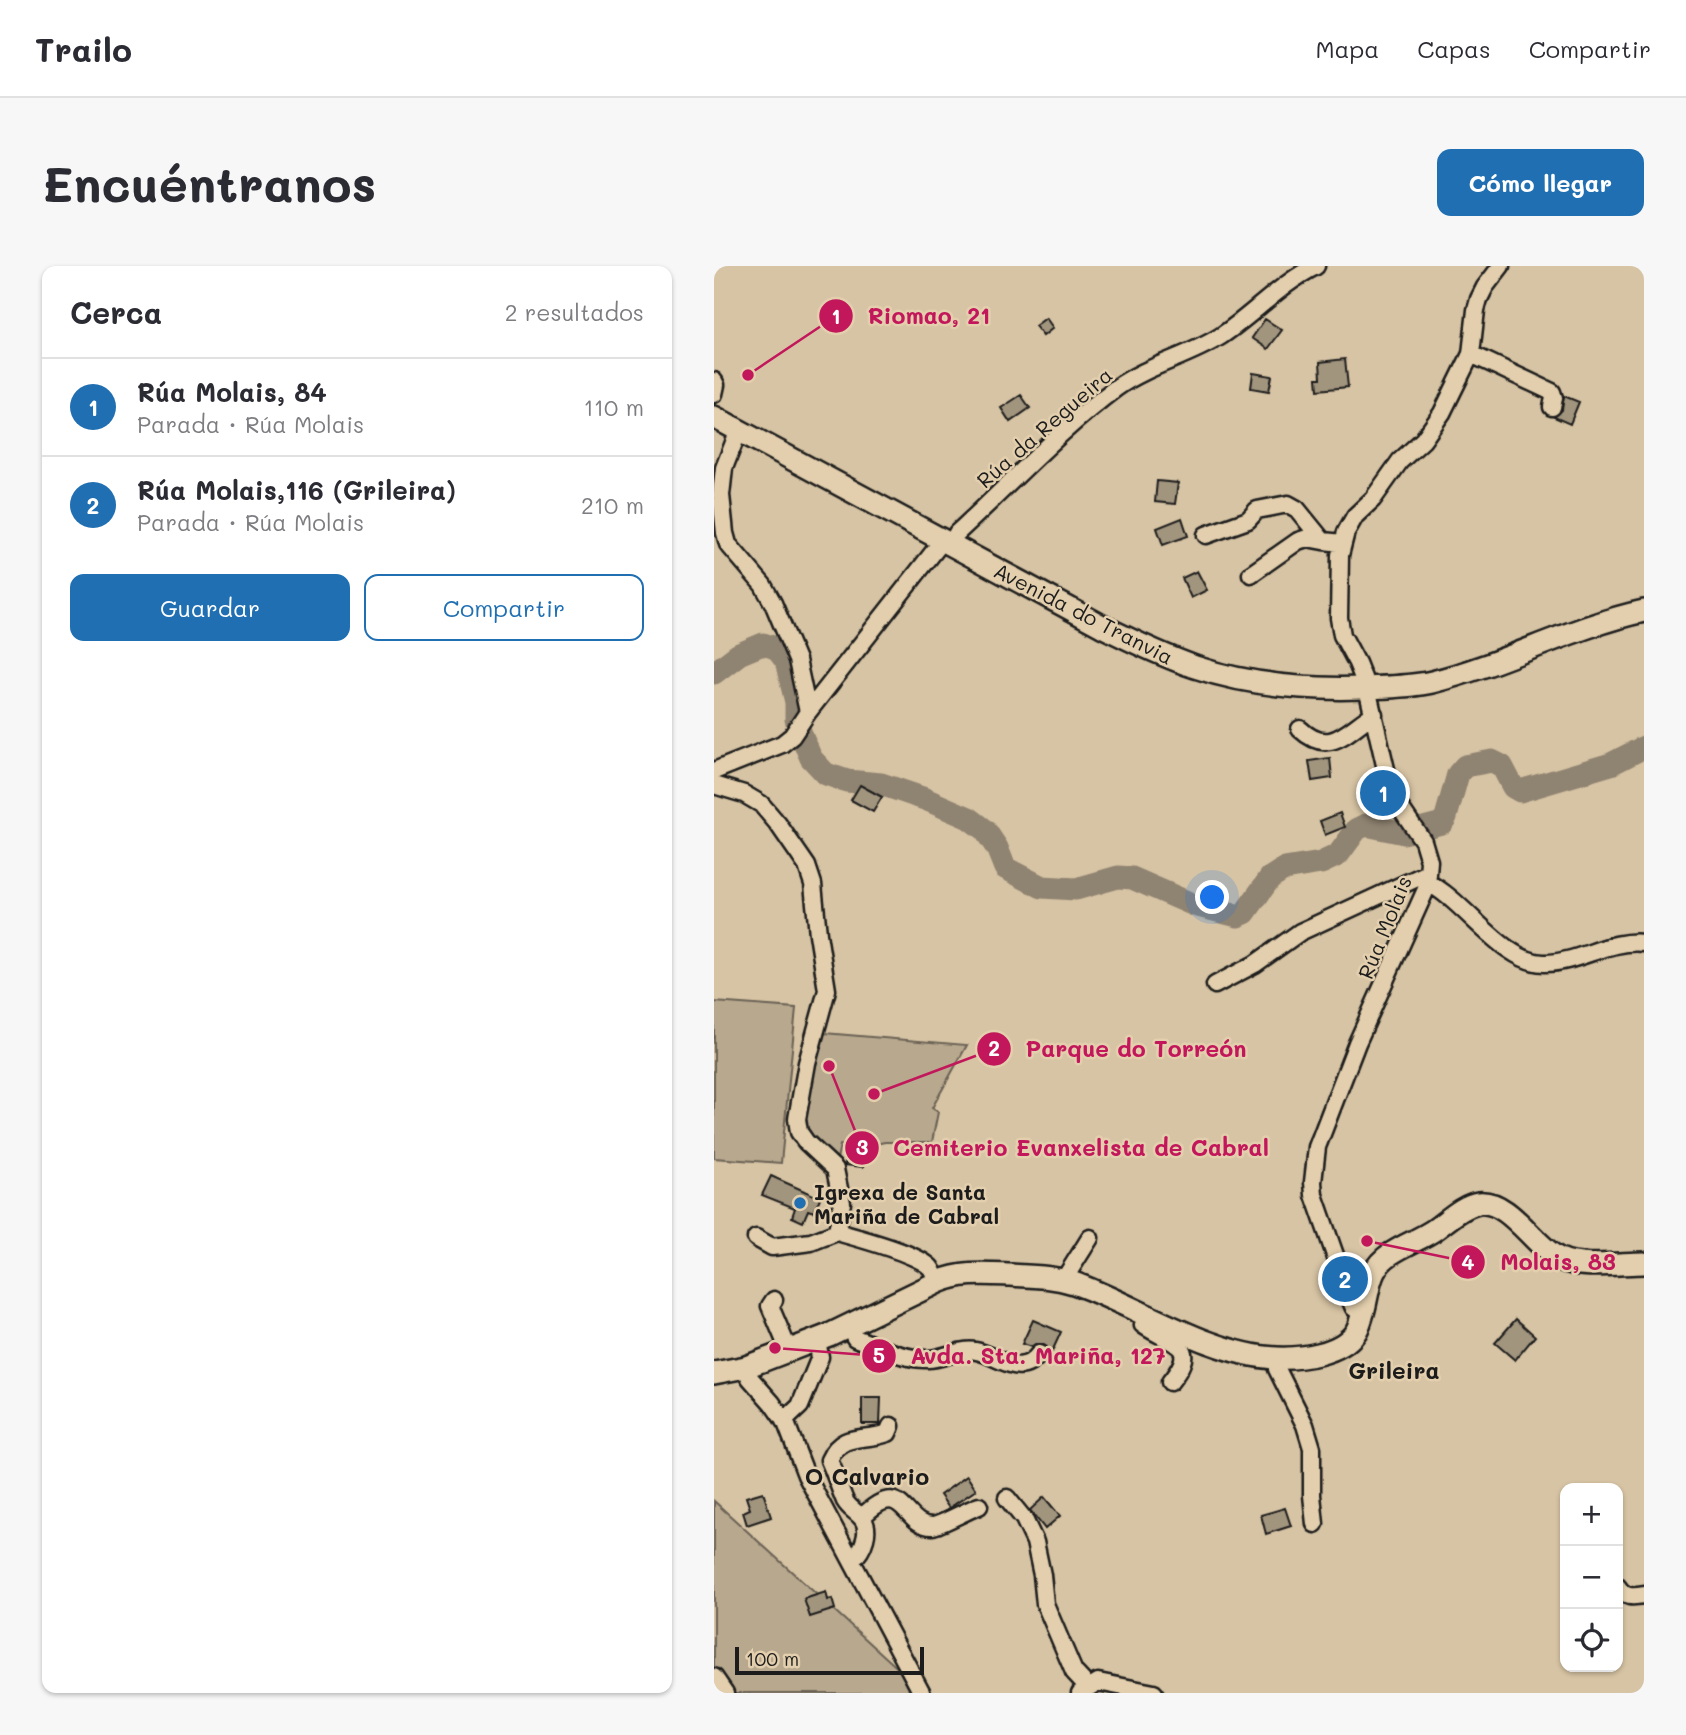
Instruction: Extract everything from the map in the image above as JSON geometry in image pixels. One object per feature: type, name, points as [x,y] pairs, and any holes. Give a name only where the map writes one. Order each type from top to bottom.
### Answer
[{"type":"main road","name":"Avenida do Tranvia","points":[[714,417],[1102,626],[1162,655],[1248,681],[1338,689],[1431,682],[1614,618],[1644,611]]},
{"type":"main road","points":[[714,1373],[746,1367],[789,1351],[849,1326],[938,1282],[953,1276],[974,1273],[1066,1281],[1237,1350],[1276,1358],[1312,1355],[1334,1348],[1356,1332],[1374,1272],[1384,1259],[1422,1238],[1469,1206],[1481,1203],[1493,1205],[1507,1213],[1544,1248],[1571,1264],[1644,1263]]},
{"type":"street","name":"Rúa da Regueira","points":[[800,724],[947,542],[1087,411],[1118,387],[1152,368],[1217,339],[1276,291],[1316,266]]},
{"type":"street","name":"Rúa Molais","points":[[1363,1313],[1354,1308],[1351,1301],[1314,1195],[1314,1165],[1317,1147],[1352,1056],[1428,878],[1429,861],[1423,841],[1392,795],[1367,688],[1342,635],[1339,618],[1340,555],[1346,532],[1355,516],[1373,499],[1400,461],[1423,440],[1442,413],[1471,354],[1476,310],[1496,268]]},
{"type":"street","points":[[1471,354],[1552,392],[1552,407]]},
{"type":"street","points":[[714,381],[714,394]]},
{"type":"street","points":[[714,771],[782,744],[800,724],[797,660],[764,585],[728,544],[725,533],[722,495],[724,468],[739,430]]},
{"type":"street","points":[[1206,536],[1248,520],[1257,510],[1288,504],[1297,509],[1323,541]]},
{"type":"street","points":[[1251,574],[1298,541],[1307,538],[1343,543]]},
{"type":"street","points":[[1300,729],[1313,739],[1336,740],[1348,735],[1374,714]]},
{"type":"street","points":[[714,785],[744,794],[761,804],[807,866],[813,884],[827,990],[807,1063],[797,1119],[799,1132],[835,1169],[842,1203],[837,1233]]},
{"type":"street","points":[[1215,985],[1255,964],[1300,932],[1428,878],[1488,933],[1514,953],[1537,963],[1557,962],[1612,945],[1644,943]]},
{"type":"street","points":[[756,1238],[772,1247],[811,1241],[837,1233],[886,1246],[919,1261],[930,1267],[938,1282]]},
{"type":"street","points":[[1066,1281],[1068,1273],[1090,1238]]},
{"type":"street","points":[[774,1300],[770,1306],[789,1351]]},
{"type":"street","points":[[1146,1315],[1143,1325],[1179,1346],[1184,1353],[1183,1366],[1170,1382]]},
{"type":"street","points":[[849,1326],[855,1338],[914,1358],[929,1360],[975,1351],[1019,1366],[1033,1362],[1038,1354]]},
{"type":"street","points":[[784,1421],[800,1406],[820,1357],[817,1340]]},
{"type":"street","points":[[1276,1358],[1277,1369],[1312,1448],[1315,1524]]},
{"type":"street","points":[[746,1367],[750,1378],[784,1421],[806,1475],[922,1693]]},
{"type":"street","points":[[852,1560],[860,1553],[865,1526],[862,1517],[847,1504],[829,1460],[833,1450],[840,1444],[854,1438],[880,1436],[888,1433],[891,1426]]},
{"type":"street","points":[[1007,1498],[1024,1519],[1035,1542],[1045,1604],[1084,1690],[1098,1682],[1154,1693]]},
{"type":"street","points":[[862,1517],[884,1500],[896,1502],[925,1525],[935,1526],[960,1512],[979,1506]]},
{"type":"street","points":[[1623,1594],[1644,1595]]},
{"type":"street","points":[[714,1677],[726,1693]]},
{"type":"shaded area","points":[[714,1002],[796,1008],[781,1163],[714,1158]]},
{"type":"shaded area","points":[[824,1033],[967,1045],[932,1108],[938,1112],[932,1142],[885,1142],[865,1148],[840,1145],[837,1159],[817,1144],[806,1130],[804,1117]]},
{"type":"shaded area","points":[[714,1501],[925,1693],[714,1693]]},
{"type":"building","points":[[1046,318],[1053,328],[1043,336],[1035,326]]},
{"type":"building","points":[[1265,319],[1282,330],[1268,349],[1252,338]]},
{"type":"building","points":[[1345,359],[1348,387],[1318,390],[1317,378],[1321,378],[1320,362]]},
{"type":"building","points":[[1253,373],[1272,376],[1269,391],[1251,388]]},
{"type":"building","points":[[1021,395],[1030,408],[1010,422],[1001,408]]},
{"type":"building","points":[[1564,396],[1579,402],[1570,424],[1554,417],[1562,410]]},
{"type":"building","points":[[1157,481],[1178,483],[1175,504],[1155,502]]},
{"type":"building","points":[[1182,518],[1188,536],[1163,545],[1157,528]]},
{"type":"building","points":[[1197,571],[1207,590],[1191,598],[1182,578]]},
{"type":"building","points":[[1330,758],[1332,778],[1312,781],[1309,761]]},
{"type":"building","points":[[860,785],[882,797],[873,812],[851,800]]},
{"type":"building","points":[[1340,813],[1345,827],[1325,835],[1320,821]]},
{"type":"building","points":[[848,1146],[863,1147],[863,1167],[845,1165]]},
{"type":"building","name":"Igrexa de Santa Mariña de Cabral","points":[[771,1176],[820,1198],[814,1212],[808,1210],[803,1222],[792,1217],[795,1208],[762,1195]]},
{"type":"building","points":[[1516,1319],[1535,1336],[1515,1360],[1495,1343]]},
{"type":"building","points":[[1033,1320],[1061,1332],[1050,1356],[1047,1347],[1042,1344],[1031,1347],[1022,1344]]},
{"type":"building","points":[[862,1398],[881,1398],[880,1424],[862,1424]]},
{"type":"building","points":[[967,1476],[976,1490],[949,1508],[940,1495]]},
{"type":"building","points":[[763,1492],[771,1517],[747,1525],[743,1512],[750,1509],[746,1497]]},
{"type":"building","points":[[1044,1497],[1060,1516],[1045,1529],[1030,1510]]},
{"type":"building","points":[[1285,1508],[1291,1526],[1266,1534],[1261,1515]]},
{"type":"building","points":[[826,1592],[835,1609],[810,1617],[804,1599]]},
{"type":"waterway","points":[[714,673],[739,654],[763,644],[776,648],[786,661],[796,702],[796,719],[802,737],[811,758],[826,774],[847,781],[881,784],[969,818],[985,830],[997,848],[1005,868],[1042,887],[1076,889],[1118,877],[1132,878],[1194,905],[1238,916],[1245,913],[1270,878],[1284,869],[1321,863],[1338,855],[1357,829],[1366,825],[1404,833],[1442,823],[1458,774],[1465,766],[1492,761],[1502,766],[1513,787],[1520,791],[1611,764],[1644,747]]},
{"type":"place","name":"Riomao, 21","points":[[748,375]]},
{"type":"place","name":"Rúa Molais, 84","points":[[1383,793]]},
{"type":"place","name":"Cemiterio Evanxelista de Cabral","points":[[829,1066]]},
{"type":"place","name":"Parque do Torreón","points":[[874,1094]]},
{"type":"place","name":"Igrexa de Santa Mariña de Cabral","points":[[800,1203]]},
{"type":"place","name":"Molais, 83","points":[[1367,1241]]},
{"type":"place","name":"Rúa Molais,116 (Grileira)","points":[[1345,1279]]},
{"type":"place","name":"Avda. Sta. Mariña, 127","points":[[775,1348]]},
{"type":"district","name":"Grileira","points":[[1394,1370]]},
{"type":"district","name":"O Calvario","points":[[867,1476]]}]
